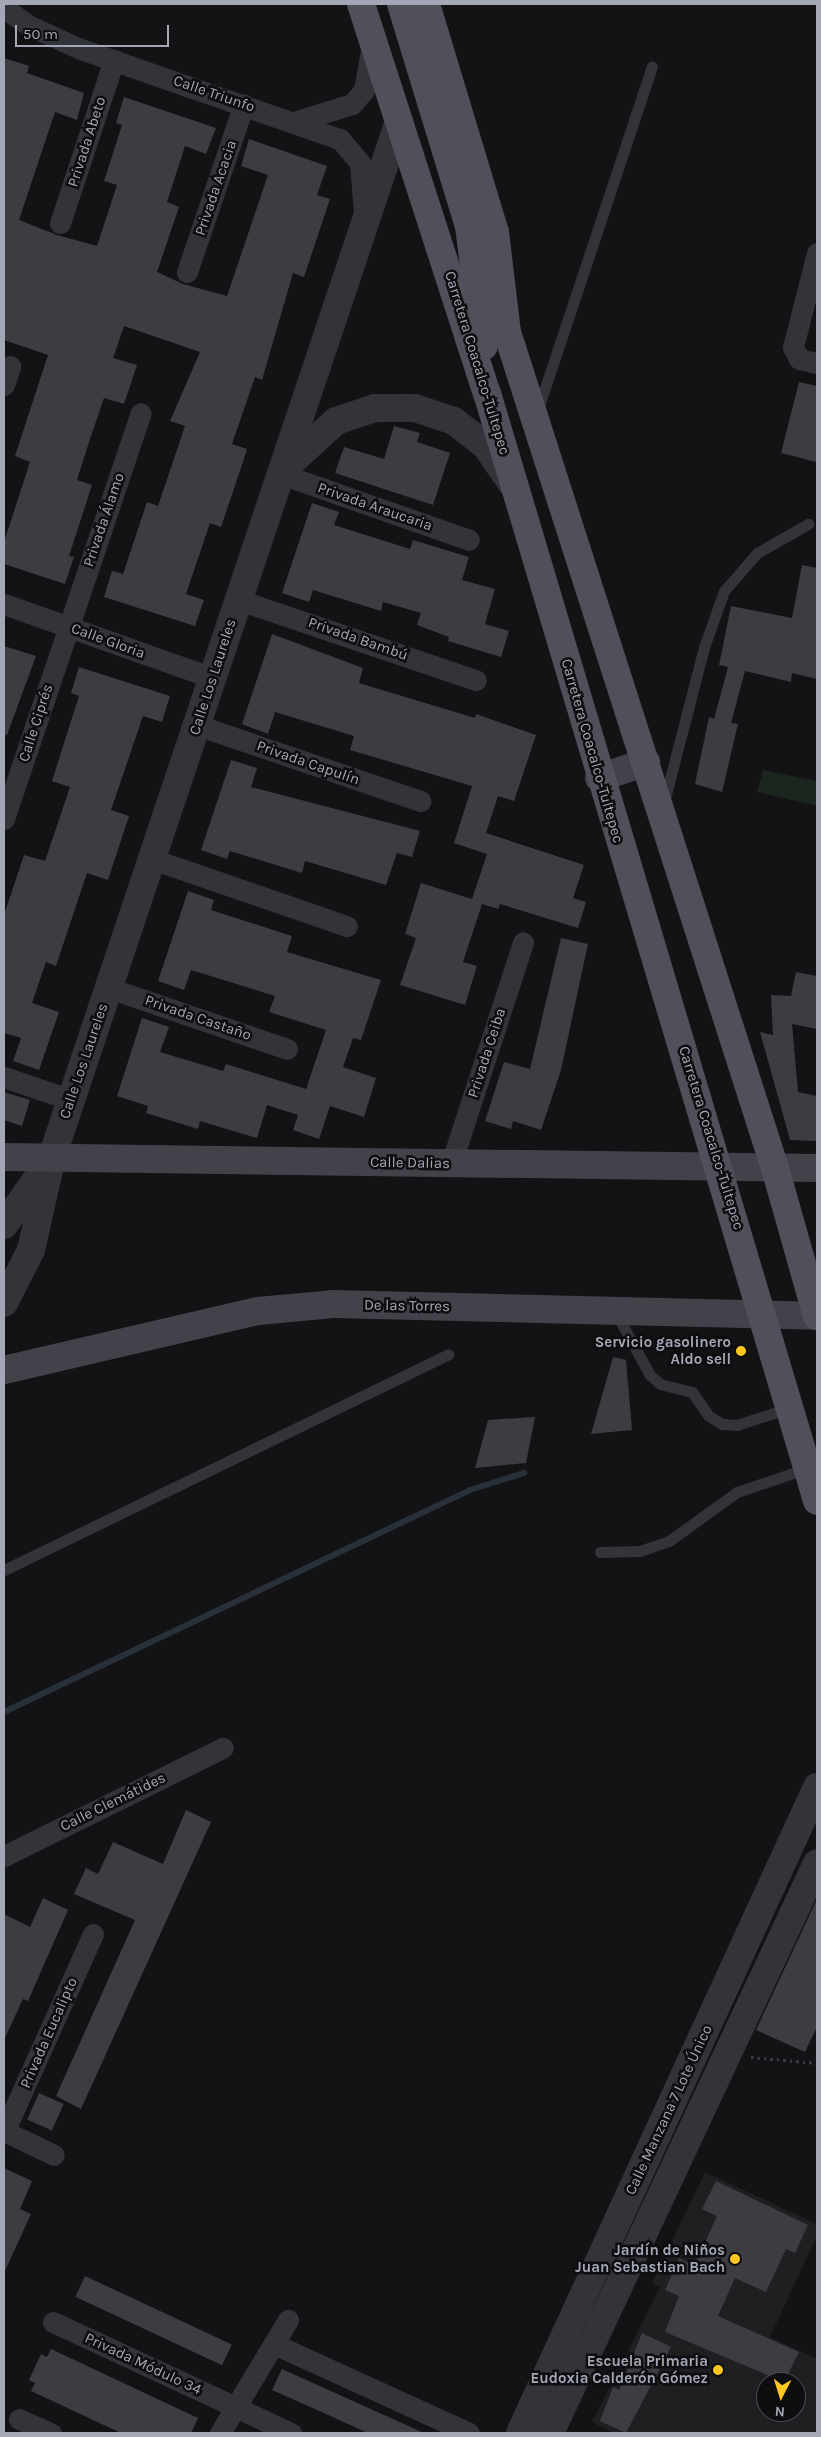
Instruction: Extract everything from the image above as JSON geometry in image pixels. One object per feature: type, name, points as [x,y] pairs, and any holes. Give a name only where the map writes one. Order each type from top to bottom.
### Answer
[{"type":"main road","name":"Carretera Coacalco-Tultepec","points":[[361,4],[488,393],[599,778],[722,1168],[817,1501]]},
{"type":"main road","points":[[401,4],[469,226],[488,393]]},
{"type":"main road","points":[[426,4],[495,232],[507,332],[536,416],[775,1168],[817,1316]]},
{"type":"main road","points":[[599,778],[646,762]]},
{"type":"main road","name":"Calle Dalias","points":[[4,1157],[817,1168]]},
{"type":"main road","name":"De las Torres","points":[[4,1370],[258,1311],[333,1304],[817,1316]]},
{"type":"street","name":"Calle Triunfo","points":[[4,8],[30,26],[114,60],[325,130],[353,150],[363,177],[364,226]]},
{"type":"street","points":[[294,121],[352,104],[364,90],[372,40]]},
{"type":"street","name":"Privada Abeto","points":[[60,223],[114,60]]},
{"type":"street","name":"Privada Acacia","points":[[187,272],[244,104]]},
{"type":"street","name":"Calle Triunfo","points":[[281,474],[399,121]]},
{"type":"street","points":[[817,252],[810,313],[794,354],[817,363]]},
{"type":"street","name":"Calle Los Laureles","points":[[52,1157],[281,474],[304,446],[336,421],[374,408],[415,408],[454,421],[486,446],[516,490]]},
{"type":"street","name":"Privada Álamo","points":[[68,626],[141,413]]},
{"type":"street","name":"Privada Araucaria","points":[[281,474],[469,540]]},
{"type":"street","name":"Privada Bambú","points":[[239,600],[476,680]]},
{"type":"street","name":"Calle Gloria","points":[[4,604],[213,678]]},
{"type":"street","name":"Calle Ciprés","points":[[4,819],[68,626]]},
{"type":"street","name":"Privada Capulín","points":[[197,725],[420,802]]},
{"type":"street","points":[[152,859],[347,926]]},
{"type":"street","name":"Privada Ceiba","points":[[451,1164],[523,942]]},
{"type":"street","name":"Privada Castaño","points":[[109,988],[287,1049]]},
{"type":"street","points":[[4,1077],[71,1100]]},
{"type":"street","points":[[4,1225],[52,1157]]},
{"type":"street","points":[[4,1303],[31,1250],[52,1157]]},
{"type":"street","name":"Calle Clemátides","points":[[4,1856],[223,1748]]},
{"type":"street","name":"Calle Manzana 7 Lote Único","points":[[520,2433],[817,1787]]},
{"type":"street","name":"Calle Manzana 7 Lote Único","points":[[550,2433],[817,1863]]},
{"type":"street","name":"Privada Eucalipto","points":[[4,2131],[93,1934]]},
{"type":"street","points":[[4,2131],[54,2154]]},
{"type":"street","points":[[220,2433],[234,2405],[288,2320]]},
{"type":"street","name":"Privada Módulo 34","points":[[53,2322],[291,2433]]},
{"type":"street","points":[[274,2344],[469,2433]]},
{"type":"street","points":[[19,2419],[51,2433]]},
{"type":"lane","points":[[536,416],[652,67]]},
{"type":"lane","points":[[662,811],[704,647],[724,591],[757,553],[808,524]]},
{"type":"lane","points":[[615,1312],[650,1375],[660,1384],[692,1392],[709,1416],[722,1424],[756,1420],[790,1407]]},
{"type":"lane","points":[[4,1570],[448,1354]]},
{"type":"lane","points":[[600,1552],[640,1551],[669,1541],[737,1492],[808,1468]]},
{"type":"path","points":[[808,460],[817,421]]},
{"type":"path","points":[[730,2048],[748,2056],[817,2063]]},
{"type":"shaded area","points":[[763,770],[817,781],[817,806],[757,792]]},
{"type":"shaded area","points":[[705,2172],[817,2224],[817,2236],[770,2337],[817,2359],[817,2433],[614,2433],[592,2422],[660,2287],[652,2283]]},
{"type":"building","points":[[4,58],[29,66],[27,73],[84,93],[77,120],[55,112],[19,220],[57,235],[97,246],[117,185],[104,181],[122,125],[116,123],[124,97],[216,128],[206,154],[185,146],[167,202],[179,207],[157,272],[183,284],[227,296],[268,175],[241,166],[249,139],[327,166],[317,195],[330,199],[304,277],[293,273],[262,380],[255,377],[232,444],[247,449],[221,527],[210,523],[186,594],[204,600],[195,626],[104,597],[112,571],[123,574],[147,502],[158,506],[185,426],[170,421],[200,352],[124,326],[113,358],[137,365],[124,404],[104,398],[90,439],[77,480],[92,485],[69,556],[74,557],[65,584],[4,564],[4,542],[30,462],[15,456],[48,355],[4,340]]},
{"type":"building","points":[[799,382],[817,386],[817,462],[781,453]]},
{"type":"building","points":[[394,426],[420,433],[417,442],[450,453],[433,505],[335,473],[344,447],[384,459]]},
{"type":"building","points":[[312,503],[339,512],[334,525],[410,549],[413,540],[469,557],[462,580],[495,589],[485,624],[509,631],[501,657],[448,641],[449,637],[417,625],[421,613],[383,602],[381,611],[313,590],[309,602],[282,593]]},
{"type":"building","points":[[802,565],[817,568],[817,679],[792,673],[791,682],[745,671],[731,723],[738,724],[722,792],[695,784],[709,717],[714,719],[728,667],[719,665],[731,606],[792,618]]},
{"type":"building","points":[[272,634],[363,668],[359,683],[475,718],[476,714],[536,735],[514,801],[498,796],[486,833],[584,865],[573,898],[586,902],[578,928],[500,904],[498,909],[482,904],[463,962],[477,966],[465,1005],[400,985],[416,938],[405,934],[421,883],[472,899],[487,854],[454,843],[472,786],[350,750],[354,736],[275,712],[268,734],[242,724]]},
{"type":"building","points":[[4,646],[36,656],[7,735],[4,735]]},
{"type":"building","points":[[79,667],[170,696],[162,722],[143,716],[111,810],[129,816],[108,880],[87,873],[56,966],[46,962],[32,1003],[59,1012],[39,1070],[13,1061],[21,1038],[4,1033],[4,915],[24,855],[45,861],[70,787],[52,781],[79,696],[71,693]]},
{"type":"building","points":[[231,760],[257,768],[251,787],[420,831],[412,857],[397,853],[386,885],[305,861],[302,873],[230,851],[227,859],[201,850]]},
{"type":"building","points":[[188,891],[214,900],[211,910],[292,936],[287,952],[381,980],[361,1040],[353,1038],[343,1067],[376,1078],[364,1117],[330,1106],[319,1139],[293,1130],[298,1115],[267,1105],[257,1138],[200,1121],[198,1129],[146,1113],[148,1106],[117,1096],[142,1018],[169,1027],[160,1052],[223,1071],[226,1064],[306,1089],[326,1030],[269,1012],[275,996],[191,970],[184,990],[158,981]]},
{"type":"building","points":[[561,938],[588,944],[561,1070],[541,1130],[513,1121],[511,1129],[485,1121],[504,1062],[530,1069]]},
{"type":"building","points":[[796,972],[817,976],[817,1029],[792,1024],[798,1092],[817,1096],[817,1141],[790,1140],[760,1032],[773,1035],[771,995],[791,996]]},
{"type":"building","points":[[4,1092],[30,1100],[22,1126],[4,1120]]},
{"type":"building","points":[[613,1357],[626,1360],[632,1430],[591,1434]]},
{"type":"building","points":[[535,1417],[526,1463],[475,1468],[488,1420]]},
{"type":"building","points":[[186,1810],[211,1822],[81,2109],[56,2096],[135,1920],[74,1894],[86,1868],[98,1874],[113,1842],[163,1864]]},
{"type":"building","points":[[43,1898],[68,1910],[28,2001],[23,1999],[4,2040],[4,1914],[30,1927]]},
{"type":"building","points":[[817,1899],[817,2027],[805,2052],[756,2030]]},
{"type":"building","points":[[39,2093],[64,2104],[52,2130],[27,2119]]},
{"type":"building","points":[[4,2168],[32,2181],[20,2209],[31,2214],[4,2273]]},
{"type":"building","points":[[716,2181],[808,2225],[795,2253],[786,2249],[766,2292],[735,2278],[718,2316],[799,2352],[789,2372],[760,2372],[665,2332],[679,2296],[665,2290],[679,2258],[694,2266],[717,2216],[702,2209]]},
{"type":"building","points":[[85,2276],[232,2344],[222,2365],[75,2297]]},
{"type":"building","points":[[642,2333],[671,2347],[626,2433],[600,2421],[613,2387],[619,2390]]},
{"type":"building","points":[[51,2349],[198,2418],[191,2433],[121,2433],[31,2391],[35,2383],[29,2380],[41,2354],[47,2357]]},
{"type":"building","points":[[282,2369],[424,2433],[368,2433],[272,2390]]},
{"type":"waterway","points":[[4,1712],[470,1490],[524,1473]]},
{"type":"place","name":"Servicio gasolinero Aldo sell","points":[[741,1351]]},
{"type":"place","name":"Jardín de Niños Juan Sebastian Bach","points":[[735,2259]]},
{"type":"place","name":"Escuela Primaria Eudoxia Calderón Gómez","points":[[718,2370]]}]
